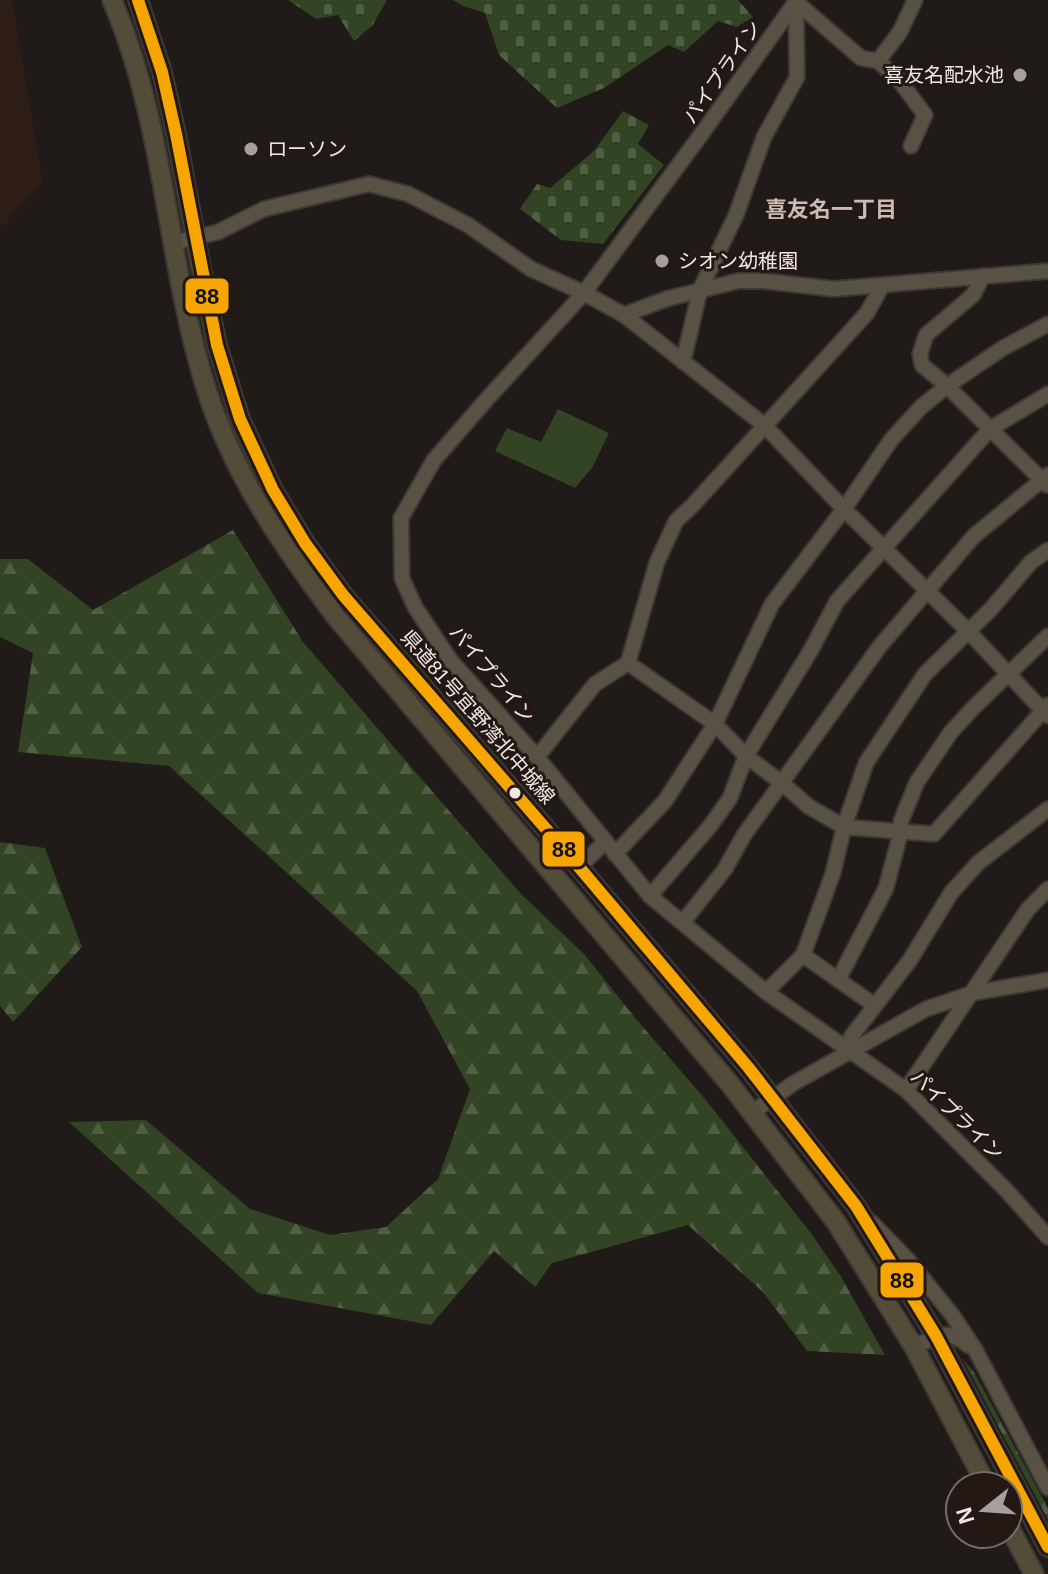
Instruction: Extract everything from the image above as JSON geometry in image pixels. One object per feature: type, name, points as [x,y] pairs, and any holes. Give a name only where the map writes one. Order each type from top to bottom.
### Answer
[{"type":"main road","points":[[112,0],[147,103],[173,243],[207,390],[221,429],[253,495],[294,561],[337,618],[753,1112],[836,1222],[914,1347],[979,1470]]},
{"type":"main road","name":"県道81号宜野湾北中城線","points":[[138,0],[162,72],[214,331],[227,380],[240,419],[273,490],[305,543],[343,595],[748,1067],[856,1206],[936,1336],[1048,1547]]},
{"type":"main road","points":[[1021,1550],[1034,1574]]},
{"type":"street","points":[[878,61],[900,32],[915,0]]},
{"type":"street","points":[[797,1],[861,58],[878,61],[899,80],[925,115],[911,146]]},
{"type":"street","points":[[683,362],[700,290],[736,215],[764,137],[797,77],[797,1]]},
{"type":"street","name":"パイプライン","points":[[797,1],[584,293],[434,460],[401,518],[402,578],[415,607],[451,661],[537,757],[650,896],[766,992],[906,1090],[1007,1191],[1048,1237]]},
{"type":"street","points":[[173,243],[218,232],[264,209],[369,184],[408,194],[468,225],[531,269],[624,315],[764,425],[1046,711],[934,834],[844,827],[808,806],[746,756],[715,724],[628,663]]},
{"type":"street","points":[[624,315],[666,299],[738,281],[834,289],[1048,271]]},
{"type":"street","points":[[683,922],[725,869],[744,835],[880,646],[974,536],[1046,480],[922,365],[920,354],[926,335],[973,295],[983,276]]},
{"type":"street","points":[[537,757],[595,684],[628,663],[657,562],[676,521],[867,313],[882,286]]},
{"type":"street","points":[[579,867],[610,848],[665,801],[715,724],[772,604],[844,509],[891,440],[921,407],[947,386],[1003,348],[1048,324]]},
{"type":"street","points":[[650,896],[730,798],[746,756],[837,601],[990,429],[1048,394]]},
{"type":"street","points":[[766,992],[803,955],[833,873],[844,827],[866,763],[925,674],[1031,562],[1048,550]]},
{"type":"street","points":[[838,980],[886,888],[901,821],[917,782],[951,732],[1048,636]]},
{"type":"street","points":[[850,1050],[851,1037],[910,960],[951,893],[978,863],[1048,809]]},
{"type":"street","points":[[906,1090],[1028,909],[1048,889]]},
{"type":"street","points":[[803,955],[874,1005]]},
{"type":"street","points":[[753,1112],[850,1050],[926,1009],[973,993],[1048,980]]},
{"type":"street","points":[[856,1206],[909,1261],[953,1316],[976,1351],[1048,1488]]},
{"type":"street","points":[[914,1347],[945,1334],[959,1337],[976,1351]]},
{"type":"shaded area","points":[[0,0],[12,0],[43,183],[0,228]]},
{"type":"green space","points":[[288,0],[387,0],[372,26],[354,41],[338,15],[316,19]]},
{"type":"green space","points":[[453,0],[738,0],[753,17],[737,27],[718,21],[684,52],[668,45],[604,88],[557,108],[499,55],[485,13]]},
{"type":"green space","points":[[623,111],[649,125],[638,144],[664,165],[603,244],[561,240],[520,209],[537,184],[550,188],[594,151]]},
{"type":"green space","points":[[558,409],[609,433],[592,468],[575,488],[495,451],[507,428],[541,442]]},
{"type":"green space","points":[[233,530],[303,642],[521,894],[584,954],[705,1099],[810,1232],[840,1275],[885,1355],[807,1351],[763,1292],[688,1225],[552,1263],[535,1287],[494,1251],[431,1325],[258,1293],[69,1122],[146,1120],[250,1209],[330,1235],[386,1227],[438,1179],[470,1089],[417,991],[169,766],[18,752],[33,653],[0,637],[0,559],[28,559],[93,610]]},
{"type":"green space","points":[[0,842],[45,848],[82,947],[13,1022],[0,1006]]},
{"type":"green space","points":[[962,1358],[974,1372],[1048,1508],[1048,1520]]},
{"type":"transit line","name":"88","points":[[138,0],[162,72],[217,345],[240,419],[273,490],[305,543],[343,595],[748,1067],[856,1206],[936,1336],[1048,1547]]},
{"type":"place","name":"喜友名配水池","points":[[1020,75]]},
{"type":"place","name":"ローソン","points":[[251,149]]},
{"type":"place","name":"シオン幼稚園","points":[[662,261]]},
{"type":"district","name":"喜友名一丁目","points":[[831,209]]}]
